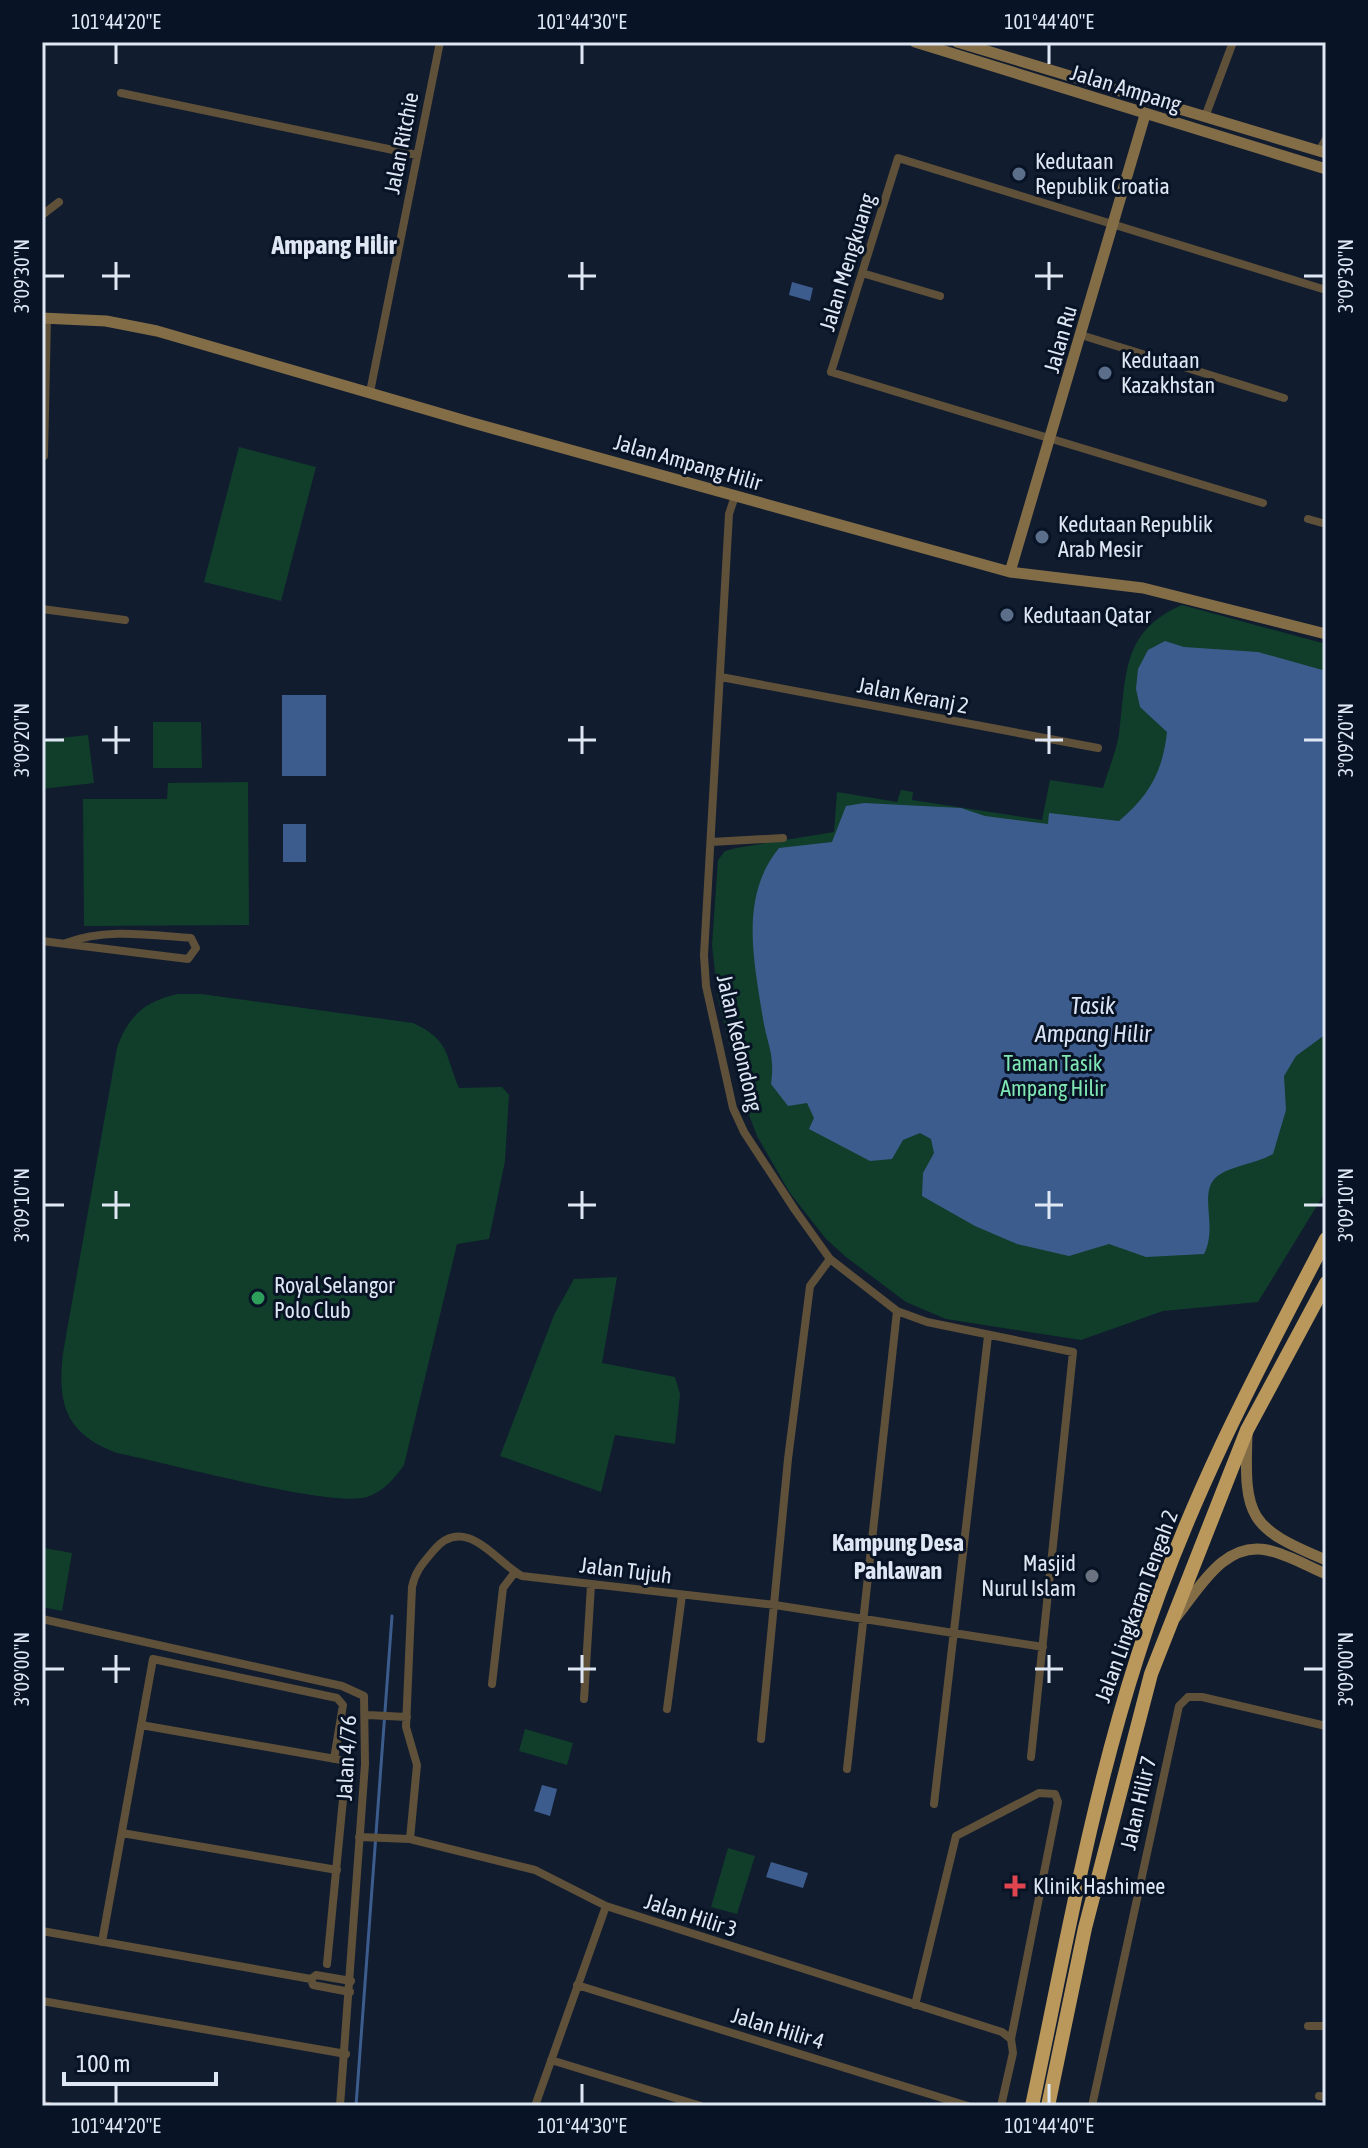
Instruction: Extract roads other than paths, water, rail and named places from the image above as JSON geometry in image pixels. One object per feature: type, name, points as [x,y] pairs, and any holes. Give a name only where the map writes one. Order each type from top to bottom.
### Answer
[{"type":"highway","name":"Jalan Lingkaran Tengah 2","points":[[1048,2106],[1068,1927],[1117,1724],[1138,1654],[1234,1415],[1326,1239]]},
{"type":"highway","name":"Jalan Lingkaran Tengah 2","points":[[1032,2106],[1060,2012],[1126,1759],[1168,1628],[1247,1430],[1326,1283]]},
{"type":"street","name":"Jalan Ritchie","points":[[370,392],[440,42]]},
{"type":"street","name":"Jalan Ampang","points":[[915,42],[1326,169]]},
{"type":"street","name":"Jalan Ampang","points":[[957,42],[1323,152]]},
{"type":"street","points":[[1205,117],[1233,42]]},
{"type":"street","points":[[121,93],[417,155]]},
{"type":"street","name":"Jalan Ru","points":[[1010,572],[1145,115]]},
{"type":"street","points":[[1323,152],[1326,139]]},
{"type":"street","name":"Jalan Mengkuang","points":[[1051,441],[831,372],[898,158],[1114,225]]},
{"type":"street","points":[[42,215],[59,202]]},
{"type":"street","points":[[1114,225],[1326,290]]},
{"type":"street","points":[[862,273],[940,296]]},
{"type":"street","points":[[44,318],[44,456]]},
{"type":"street","name":"Jalan Ampang Hilir","points":[[44,318],[106,321],[157,331],[1010,572],[1143,588],[1326,634]]},
{"type":"street","points":[[1081,335],[1284,398]]},
{"type":"street","points":[[1051,441],[1263,503]]},
{"type":"street","name":"Jalan Kedondong","points":[[735,496],[729,514],[704,955],[706,986],[733,1108],[761,1158],[830,1259],[897,1311],[957,1331],[1073,1352],[1043,1647]]},
{"type":"street","points":[[1308,519],[1326,524]]},
{"type":"street","points":[[42,609],[125,620]]},
{"type":"street","name":"Jalan Keranj 2","points":[[721,677],[1098,748]]},
{"type":"street","points":[[711,842],[783,838]]},
{"type":"street","points":[[42,941],[188,959],[196,948],[191,938],[92,933],[66,943]]},
{"type":"street","points":[[761,1739],[788,1459],[810,1286],[830,1259]]},
{"type":"street","points":[[847,1769],[897,1311]]},
{"type":"street","points":[[934,1804],[988,1336]]},
{"type":"street","points":[[1247,1430],[1246,1479],[1251,1509],[1270,1533],[1326,1560]]},
{"type":"street","points":[[410,1839],[417,1765],[407,1717],[412,1587],[418,1569],[443,1539],[454,1536],[492,1549],[515,1572],[503,1588],[492,1684]]},
{"type":"street","points":[[1168,1628],[1213,1571],[1238,1553],[1267,1550],[1326,1574]]},
{"type":"street","name":"Jalan Tujuh","points":[[515,1572],[591,1585],[775,1605],[1043,1647]]},
{"type":"street","points":[[584,1699],[591,1585]]},
{"type":"street","points":[[667,1709],[682,1595]]},
{"type":"street","name":"Jalan 4/76","points":[[42,1619],[359,1691],[367,1702],[351,1981],[340,2106]]},
{"type":"street","points":[[1031,1757],[1043,1647]]},
{"type":"street","points":[[102,1942],[153,1659],[337,1698],[343,1705],[334,1759]]},
{"type":"street","name":"Jalan Hilir 7","points":[[1092,2106],[1179,1706],[1188,1697],[1202,1697],[1326,1726]]},
{"type":"street","points":[[367,1715],[407,1717]]},
{"type":"street","points":[[141,1725],[347,1761]]},
{"type":"street","points":[[327,1964],[344,1789]]},
{"type":"street","points":[[915,2005],[956,1836],[1039,1793],[1055,1794],[1058,1802],[1011,2039],[1013,2053],[1001,2106]]},
{"type":"street","points":[[122,1833],[337,1870]]},
{"type":"street","name":"Jalan Hilir 3","points":[[359,1837],[410,1839],[535,1870],[606,1906],[1002,2032],[1011,2039]]},
{"type":"street","points":[[535,2106],[606,1906]]},
{"type":"street","points":[[42,1931],[311,1979],[316,1975],[351,1981]]},
{"type":"street","points":[[311,1979],[313,1985],[350,1992]]},
{"type":"street","name":"Jalan Hilir 4","points":[[577,1985],[968,2106]]},
{"type":"street","points":[[42,2001],[346,2054]]},
{"type":"street","points":[[1308,2026],[1326,2026]]},
{"type":"street","points":[[551,2060],[701,2106]]},
{"type":"street","points":[[42,2105],[49,2106]]},
{"type":"water","points":[[792,282],[813,288],[810,301],[789,295]]},
{"type":"water","name":"Tasik Ampang Hilir","points":[[1165,641],[1184,647],[1258,652],[1326,671],[1326,1034],[1296,1056],[1284,1076],[1286,1110],[1273,1154],[1225,1172],[1212,1182],[1208,1199],[1208,1243],[1204,1254],[1146,1257],[1109,1244],[1069,1256],[1017,1244],[975,1226],[922,1196],[923,1173],[934,1153],[931,1139],[920,1133],[903,1140],[892,1159],[870,1161],[809,1129],[814,1118],[807,1103],[788,1106],[771,1084],[772,1058],[756,975],[754,908],[766,867],[779,848],[832,842],[846,806],[864,803],[961,808],[985,816],[1048,824],[1049,813],[1119,821],[1139,802],[1153,782],[1162,759],[1167,732],[1140,707],[1136,689],[1138,669],[1148,650]]},
{"type":"water","points":[[282,695],[326,695],[326,776],[282,776]]},
{"type":"water","points":[[283,824],[306,824],[306,862],[283,862]]},
{"type":"water","points":[[542,1785],[557,1789],[550,1816],[534,1811]]},
{"type":"water","points":[[771,1862],[808,1873],[803,1888],[766,1877]]},
{"type":"waterway","points":[[356,2106],[392,1616]]},
{"type":"place","name":"Kedutaan Republik Croatia","points":[[1019,174]]},
{"type":"place","name":"Kedutaan Kazakhstan","points":[[1105,373]]},
{"type":"place","name":"Kedutaan Republik Arab Mesir","points":[[1042,537]]},
{"type":"place","name":"Kedutaan Qatar","points":[[1007,615]]},
{"type":"place","name":"Royal Selangor Polo Club","points":[[258,1298]]},
{"type":"place","name":"Masjid Nurul Islam","points":[[1092,1576]]},
{"type":"place","name":"Klinik Hashimee","points":[[1015,1886]]},
{"type":"district","name":"Ampang Hilir","points":[[334,245]]},
{"type":"district","name":"Kampung Desa Pahlawan","points":[[898,1557]]},
{"type":"park label","name":"Taman Tasik Ampang Hilir","points":[[1053,1076]]}]
